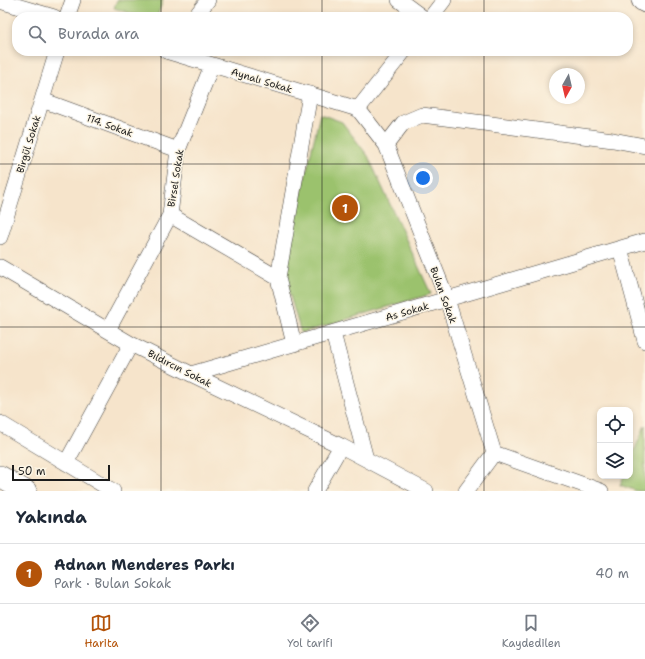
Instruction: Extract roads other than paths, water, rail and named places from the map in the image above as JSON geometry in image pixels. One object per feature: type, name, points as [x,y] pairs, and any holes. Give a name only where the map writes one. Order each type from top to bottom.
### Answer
[{"type":"main road","points":[[0,476],[26,491]]},
{"type":"street","points":[[69,12],[73,0]]},
{"type":"street","points":[[199,12],[208,0]]},
{"type":"street","points":[[399,0],[415,12]]},
{"type":"street","points":[[435,12],[444,0]]},
{"type":"street","points":[[0,1],[37,12]]},
{"type":"street","name":"Birgül Sokak","points":[[0,237],[6,194],[42,100],[55,56]]},
{"type":"street","name":"Aynalı Sokak","points":[[184,56],[358,109]]},
{"type":"street","points":[[358,109],[400,56]]},
{"type":"street","name":"Birsel Sokak","points":[[108,330],[170,215],[178,150],[212,65]]},
{"type":"street","points":[[294,344],[278,278],[310,94]]},
{"type":"street","name":"114. Sokak","points":[[42,100],[178,150]]},
{"type":"street","name":"Bulan Sokak","points":[[358,109],[386,146],[447,299],[494,453]]},
{"type":"street","points":[[386,146],[404,123],[422,115],[613,140],[645,146]]},
{"type":"street","points":[[170,215],[278,278]]},
{"type":"street","points":[[645,236],[645,241]]},
{"type":"street","name":"As Sokak","points":[[191,374],[645,241]]},
{"type":"street","points":[[620,248],[645,341]]},
{"type":"street","name":"Bıldırcın Sokak","points":[[0,267],[131,344],[341,446],[426,491]]},
{"type":"street","points":[[333,332],[366,459]]},
{"type":"street","points":[[66,463],[131,344]]},
{"type":"street","points":[[0,423],[113,491]]},
{"type":"street","points":[[315,491],[341,446]]},
{"type":"street","points":[[466,491],[494,453],[601,491]]},
{"type":"place","name":"Adnan Menderes Parkı","points":[[345,208]]}]
